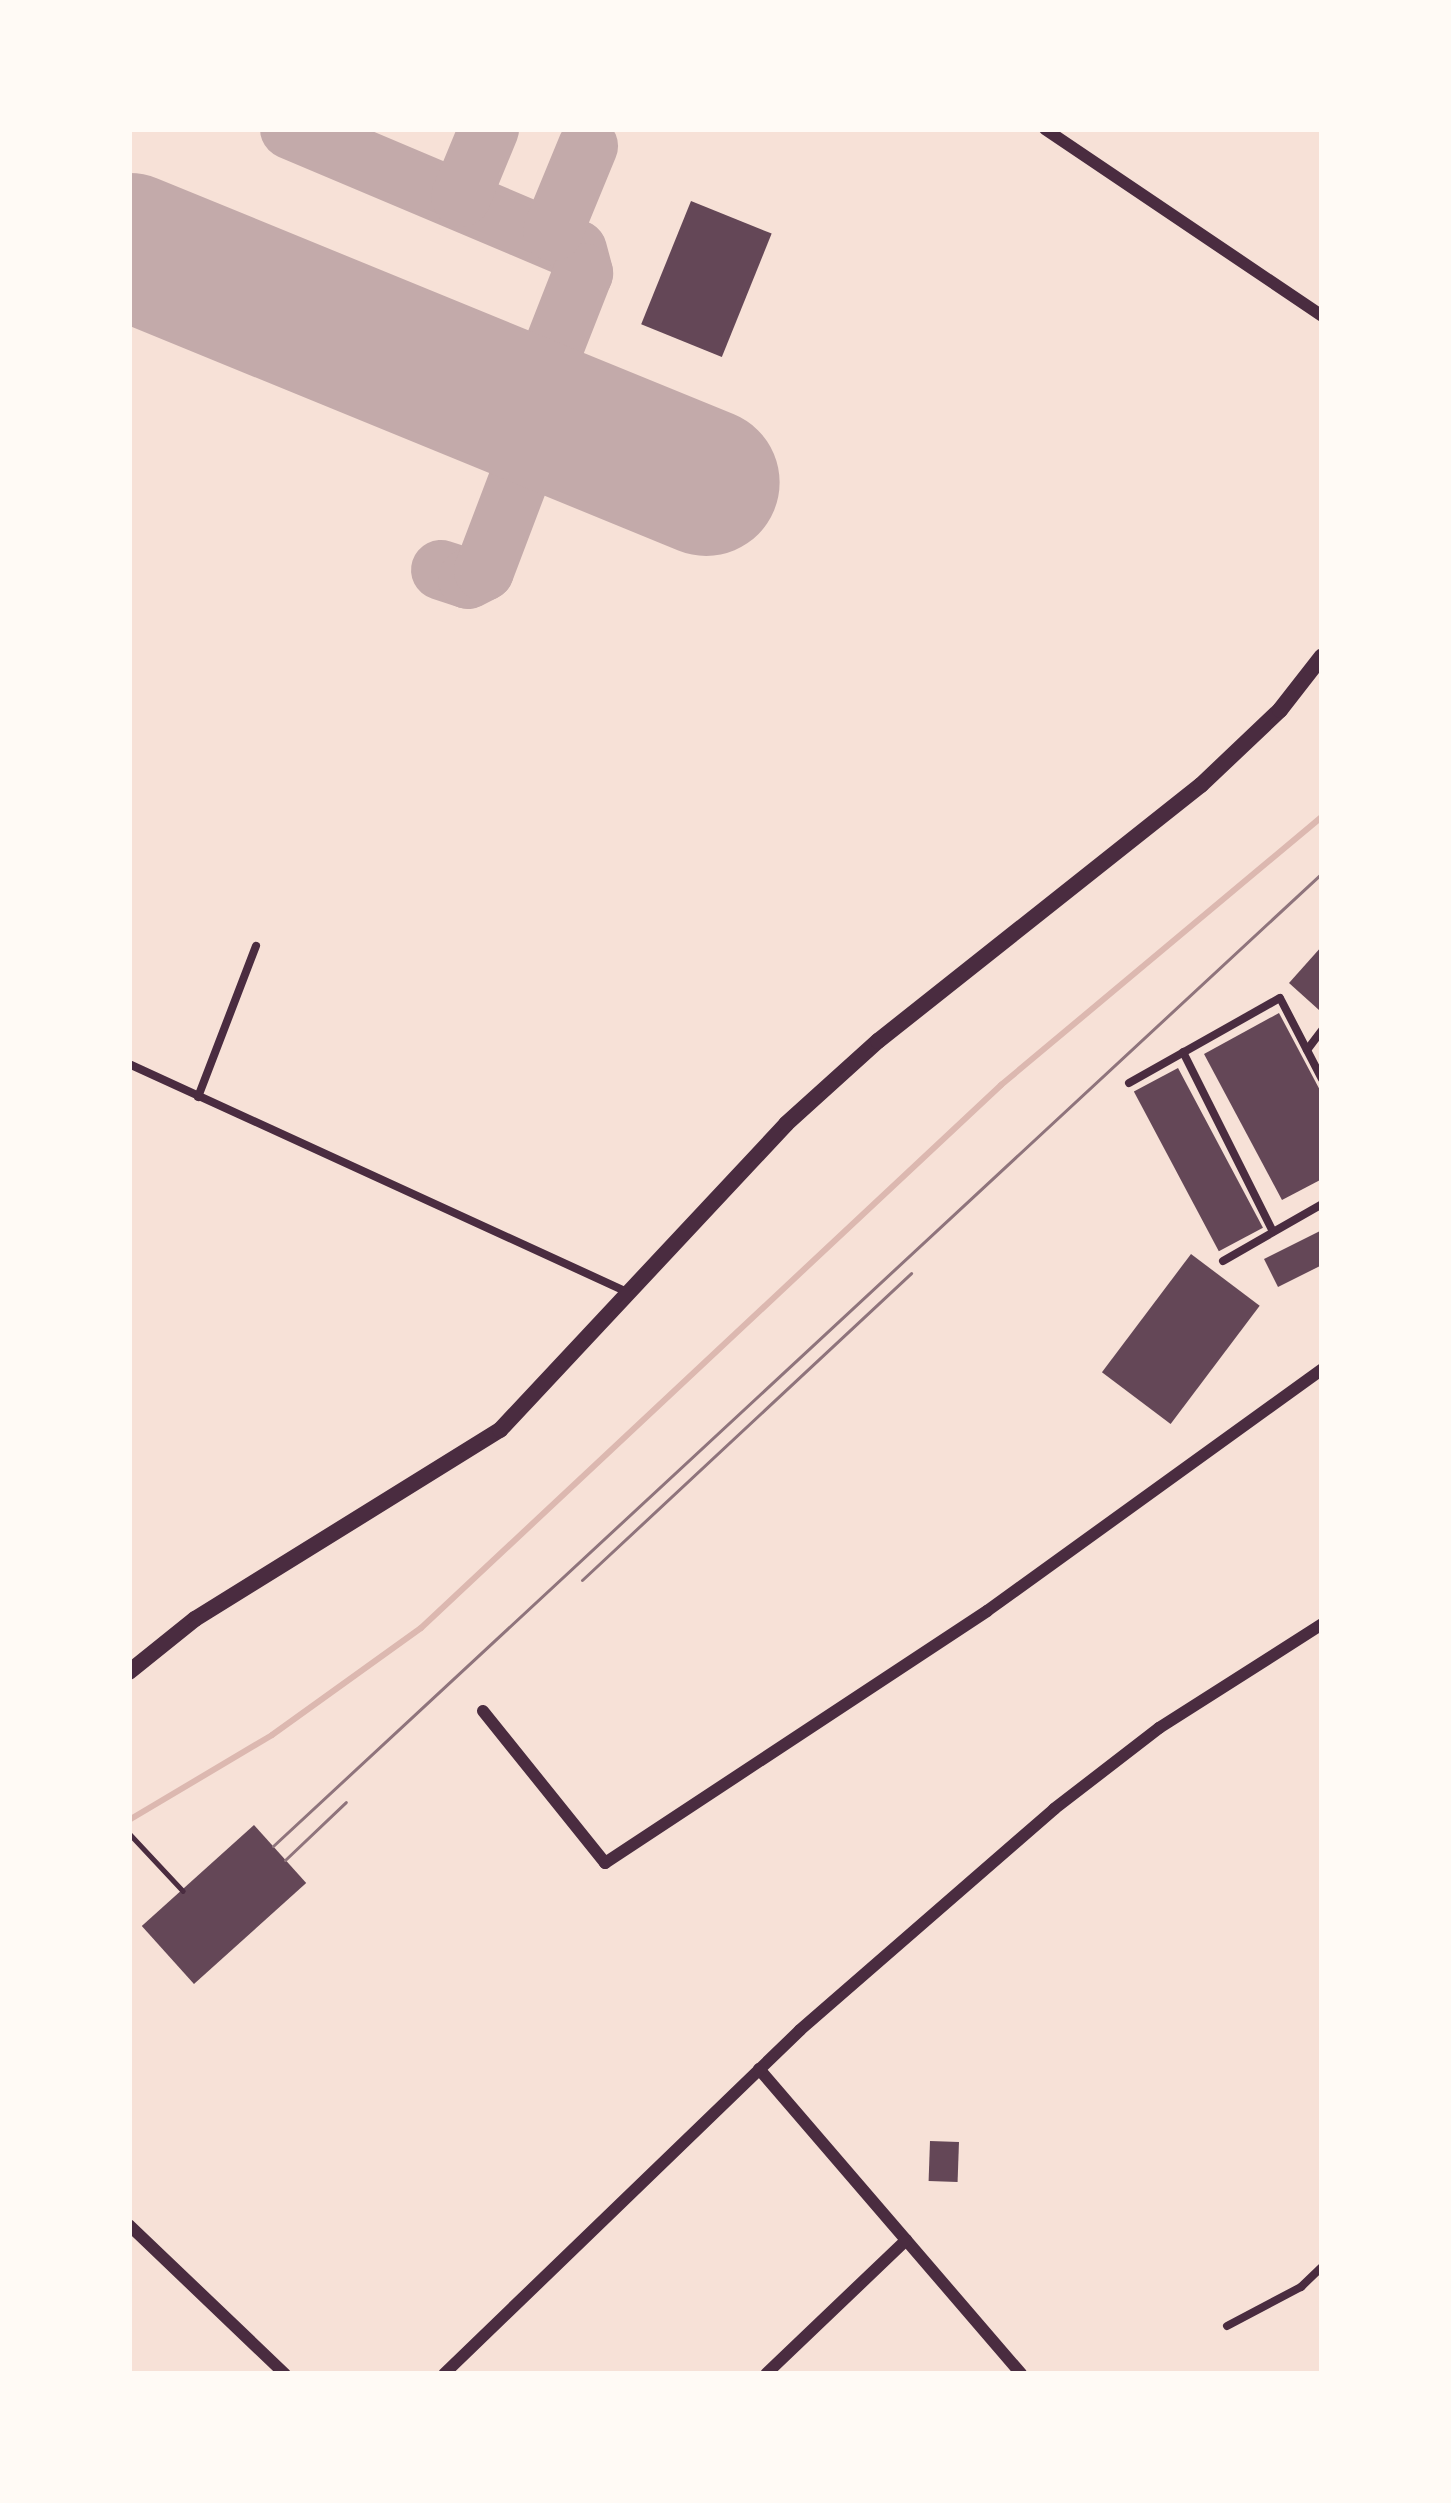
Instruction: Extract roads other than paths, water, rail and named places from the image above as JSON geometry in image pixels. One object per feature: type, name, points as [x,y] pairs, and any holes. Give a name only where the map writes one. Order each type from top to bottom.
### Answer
[{"type":"street","points":[[1045,129],[1322,316]]},
{"type":"street","points":[[129,1672],[195,1619],[500,1430],[786,1124],[894,1028],[1201,785],[1280,710],[1322,656]]},
{"type":"street","points":[[483,1711],[605,1863],[987,1610],[1322,1369]]},
{"type":"street","points":[[444,2374],[759,2068],[1054,1809],[1159,1728],[1322,1624]]},
{"type":"street","points":[[759,2068],[1022,2374]]},
{"type":"street","points":[[129,2224],[285,2374]]},
{"type":"street","points":[[766,2374],[906,2240]]},
{"type":"lane","points":[[198,1097],[256,946]]},
{"type":"lane","points":[[1129,1083],[1280,998],[1322,1079]]},
{"type":"lane","points":[[1307,1050],[1322,1030]]},
{"type":"lane","points":[[1183,1052],[1273,1232]]},
{"type":"lane","points":[[129,1064],[631,1295]]},
{"type":"lane","points":[[1222,1261],[1322,1204]]},
{"type":"lane","points":[[1227,2326],[1322,2266]]},
{"type":"waterway","points":[[129,1820],[272,1735],[421,1628],[1001,1085],[1322,817]]},
{"type":"tram line","points":[[273,1846],[1322,873]]},
{"type":"tram line","points":[[582,1580],[911,1273]]},
{"type":"tram line","points":[[285,1860],[346,1802]]}]
